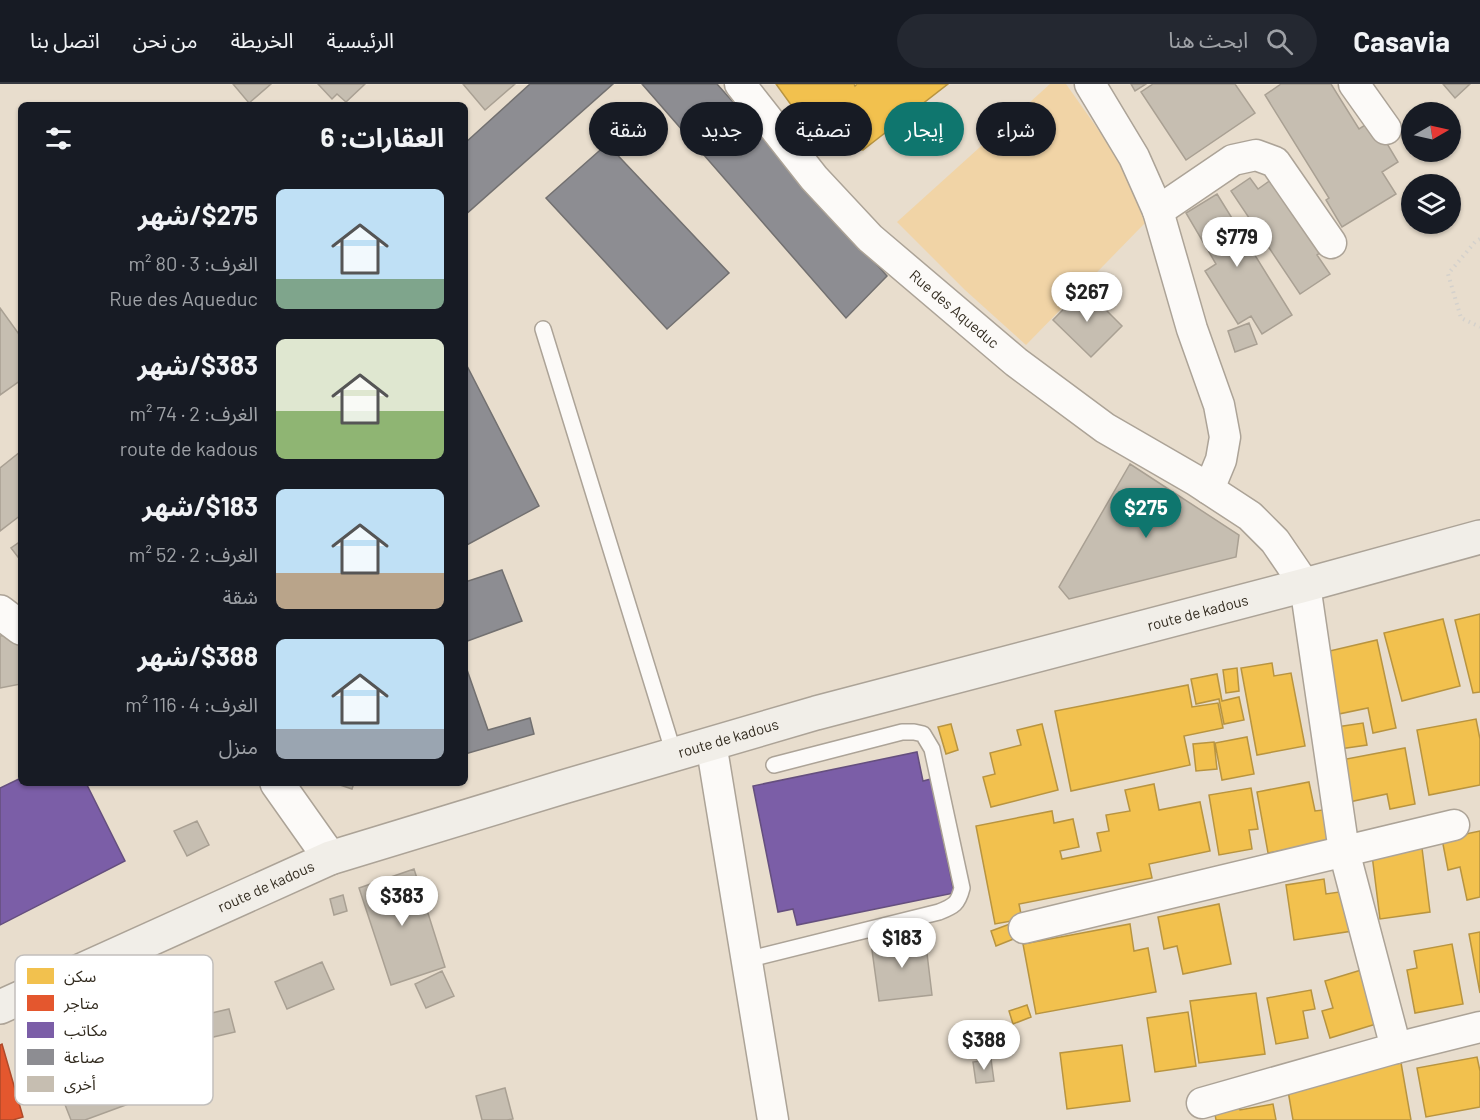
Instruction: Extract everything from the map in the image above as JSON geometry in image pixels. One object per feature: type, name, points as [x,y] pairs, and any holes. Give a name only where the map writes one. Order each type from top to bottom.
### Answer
[{"type":"main road","name":"route de kadous","points":[[115,955],[330,858],[827,710],[1480,537]]},
{"type":"main road","name":"route de kadous","points":[[0,1007],[15,1000]]},
{"type":"street","name":"Rue des Aqueduc","points":[[740,84],[814,178],[879,246],[1016,362],[1105,429],[1209,489],[1250,516],[1275,541],[1305,585]]},
{"type":"street","points":[[1090,84],[1134,157],[1158,211],[1192,329],[1219,405],[1225,436],[1221,460],[1209,489]]},
{"type":"street","points":[[1354,84],[1386,129]]},
{"type":"street","points":[[1158,211],[1233,160],[1256,155],[1275,162],[1331,243]]},
{"type":"street","points":[[1305,585],[1344,851],[1396,1048]]},
{"type":"street","points":[[0,612],[18,626]]},
{"type":"street","points":[[711,743],[772,1120]]},
{"type":"street","points":[[279,786],[330,858]]},
{"type":"street","points":[[1024,928],[1454,825]]},
{"type":"street","points":[[1202,1102],[1480,1027]]},
{"type":"lane","points":[[543,329],[674,754]]},
{"type":"lane","points":[[746,960],[939,912],[959,901],[962,888],[932,749],[923,734],[902,732],[774,765]]},
{"type":"path","points":[[1480,240],[1475,242],[1448,273],[1461,318],[1480,327]]},
{"type":"shaded area","points":[[1050,84],[1066,84],[1121,162],[1145,223],[1026,345],[965,290],[897,222],[976,151],[976,156],[1056,156],[1056,102],[1030,102]]},
{"type":"building: سكن","points":[[776,84],[854,84],[855,86],[857,84],[948,84],[925,102],[884,102],[884,134],[872,143],[872,102],[789,102]]},
{"type":"building: سكن","points":[[1480,614],[1480,692],[1473,693],[1455,620]]},
{"type":"building: سكن","points":[[1443,619],[1460,686],[1402,701],[1384,633]]},
{"type":"building: سكن","points":[[1377,640],[1396,728],[1373,733],[1368,708],[1334,715],[1321,653]]},
{"type":"building: سكن","points":[[1272,663],[1274,676],[1291,673],[1305,746],[1257,755],[1241,668]]},
{"type":"building: سكن","points":[[1237,668],[1239,691],[1226,693],[1223,670]]},
{"type":"building: سكن","points":[[1217,674],[1222,701],[1239,697],[1244,720],[1224,724],[1219,699],[1196,704],[1191,679]]},
{"type":"building: سكن","points":[[1188,685],[1192,707],[1218,703],[1223,728],[1184,736],[1190,765],[1071,791],[1055,711]]},
{"type":"building: سكن","points":[[1476,719],[1480,739],[1480,785],[1429,795],[1417,730]]},
{"type":"building: سكن","points":[[1363,723],[1367,745],[1333,750],[1330,728]]},
{"type":"building: سكن","points":[[951,724],[958,750],[946,754],[938,727]]},
{"type":"building: سكن","points":[[1042,724],[1058,790],[991,807],[983,777],[995,774],[990,753],[1021,745],[1017,730]]},
{"type":"building: سكن","points":[[1247,737],[1254,774],[1222,780],[1215,743]]},
{"type":"building: سكن","points":[[1214,742],[1217,769],[1196,771],[1193,744]]},
{"type":"building: سكن","points":[[1405,748],[1415,804],[1390,809],[1387,794],[1349,802],[1341,760]]},
{"type":"building: سكن","points":[[1309,782],[1315,811],[1323,810],[1329,842],[1268,853],[1257,792]]},
{"type":"building: سكن","points":[[1154,784],[1159,810],[1200,802],[1210,851],[1149,864],[1152,878],[1019,904],[1022,919],[995,924],[976,826],[1052,811],[1054,823],[1073,819],[1079,847],[1060,851],[1062,859],[1101,851],[1097,833],[1109,831],[1106,815],[1130,811],[1125,790]]},
{"type":"building: سكن","points":[[1251,788],[1258,829],[1249,830],[1252,849],[1219,855],[1209,795]]},
{"type":"building: سكن","points":[[1480,831],[1480,897],[1467,900],[1460,867],[1448,870],[1442,839]]},
{"type":"building: سكن","points":[[1422,848],[1430,912],[1380,919],[1372,855]]},
{"type":"building: سكن","points":[[1324,879],[1326,894],[1353,890],[1359,930],[1294,940],[1286,885]]},
{"type":"building: سكن","points":[[1219,904],[1231,964],[1183,974],[1177,946],[1164,949],[1158,917]]},
{"type":"building: سكن","points":[[1010,924],[1016,938],[996,946],[991,931]]},
{"type":"building: سكن","points":[[1130,924],[1134,951],[1148,948],[1156,992],[1036,1014],[1023,944]]},
{"type":"building: سكن","points":[[1480,932],[1480,993],[1469,934]]},
{"type":"building: سكن","points":[[1452,944],[1463,1004],[1415,1013],[1407,970],[1417,968],[1414,951]]},
{"type":"building: سكن","points":[[1371,967],[1386,1021],[1330,1038],[1322,1011],[1333,1008],[1325,981]]},
{"type":"building: سكن","points":[[1311,990],[1315,1009],[1303,1011],[1308,1038],[1276,1044],[1267,998]]},
{"type":"building: سكن","points":[[1256,993],[1265,1054],[1199,1063],[1190,1001]]},
{"type":"building: سكن","points":[[1027,1005],[1031,1017],[1013,1024],[1009,1011]]},
{"type":"building: سكن","points":[[1188,1012],[1196,1066],[1155,1072],[1147,1018]]},
{"type":"building: سكن","points":[[1122,1045],[1130,1101],[1067,1109],[1060,1053]]},
{"type":"building: سكن","points":[[1400,1057],[1411,1120],[1293,1120],[1287,1085]]},
{"type":"building: سكن","points":[[1477,1057],[1480,1071],[1480,1107],[1426,1117],[1417,1068]]},
{"type":"building: سكن","points":[[1238,1103],[1240,1110],[1273,1104],[1276,1120],[1216,1120],[1214,1108]]},
{"type":"building: متاجر","points":[[2,1044],[15,1089],[15,1105],[20,1105],[23,1117],[13,1120],[0,1120],[0,1045]]},
{"type":"building: مكاتب","points":[[917,752],[923,781],[931,779],[954,893],[797,925],[793,909],[778,912],[753,786]]},
{"type":"building: مكاتب","points":[[18,779],[18,786],[88,786],[125,861],[0,925],[0,788]]},
{"type":"building: صناعة","points":[[530,84],[613,84],[593,102],[589,102],[589,105],[468,212],[468,140]]},
{"type":"building: صناعة","points":[[642,84],[717,84],[733,102],[680,102],[680,128],[668,114],[668,102],[658,102]]},
{"type":"building: صناعة","points":[[763,136],[775,150],[775,156],[781,156],[887,276],[846,318],[705,156],[763,156]]},
{"type":"building: صناعة","points":[[593,156],[618,156],[729,273],[667,329],[546,198]]},
{"type":"building: صناعة","points":[[468,368],[539,506],[468,544]]},
{"type":"building: صناعة","points":[[502,570],[522,621],[468,641],[468,581]]},
{"type":"building: صناعة","points":[[468,673],[488,730],[530,718],[534,734],[468,753]]},
{"type":"building: أخرى","points":[[233,84],[271,84],[250,102]]},
{"type":"building: أخرى","points":[[318,84],[365,84],[346,102],[337,94],[332,99]]},
{"type":"building: أخرى","points":[[463,84],[515,84],[485,110]]},
{"type":"building: أخرى","points":[[1131,84],[1146,84],[1135,91]]},
{"type":"building: أخرى","points":[[1153,84],[1235,84],[1255,113],[1186,160],[1141,92]]},
{"type":"building: أخرى","points":[[1281,84],[1331,84],[1359,129],[1373,120],[1398,162],[1382,172],[1396,194],[1342,227],[1326,200],[1329,198],[1265,95]]},
{"type":"building: أخرى","points":[[1443,84],[1470,84],[1455,98]]},
{"type":"building: أخرى","points":[[1278,175],[1327,248],[1317,255],[1330,274],[1300,294],[1231,191],[1250,178],[1258,189]]},
{"type":"building: أخرى","points":[[1217,194],[1292,315],[1262,334],[1251,316],[1238,324],[1205,271],[1216,264],[1186,213]]},
{"type":"building: أخرى","points":[[1084,288],[1122,326],[1091,357],[1053,320]]},
{"type":"building: أخرى","points":[[0,308],[18,333],[18,382],[0,395]]},
{"type":"building: أخرى","points":[[1249,323],[1257,344],[1235,352],[1228,331]]},
{"type":"building: أخرى","points":[[18,454],[18,517],[0,531],[0,468]]},
{"type":"building: أخرى","points":[[1130,464],[1239,535],[1236,557],[1069,599],[1059,587]]},
{"type":"building: أخرى","points":[[18,543],[18,557],[11,548]]},
{"type":"building: أخرى","points":[[18,633],[18,685],[0,688],[0,636]]},
{"type":"building: أخرى","points":[[197,821],[209,845],[187,856],[174,831]]},
{"type":"building: أخرى","points":[[414,869],[445,967],[391,985],[359,888]]},
{"type":"building: أخرى","points":[[343,895],[347,911],[334,915],[330,899]]},
{"type":"building: أخرى","points":[[925,937],[932,995],[879,1001],[871,943]]},
{"type":"building: أخرى","points":[[322,962],[334,989],[287,1009],[275,982]]},
{"type":"building: أخرى","points":[[442,971],[454,996],[426,1008],[415,984]]},
{"type":"building: أخرى","points":[[229,1009],[235,1032],[213,1037],[213,1013]]},
{"type":"building: أخرى","points":[[991,1059],[994,1081],[976,1083],[973,1062]]},
{"type":"building: أخرى","points":[[505,1088],[513,1119],[482,1120],[476,1096]]},
{"type":"building: أخرى","points":[[65,1105],[126,1105],[85,1120],[71,1120]]}]
